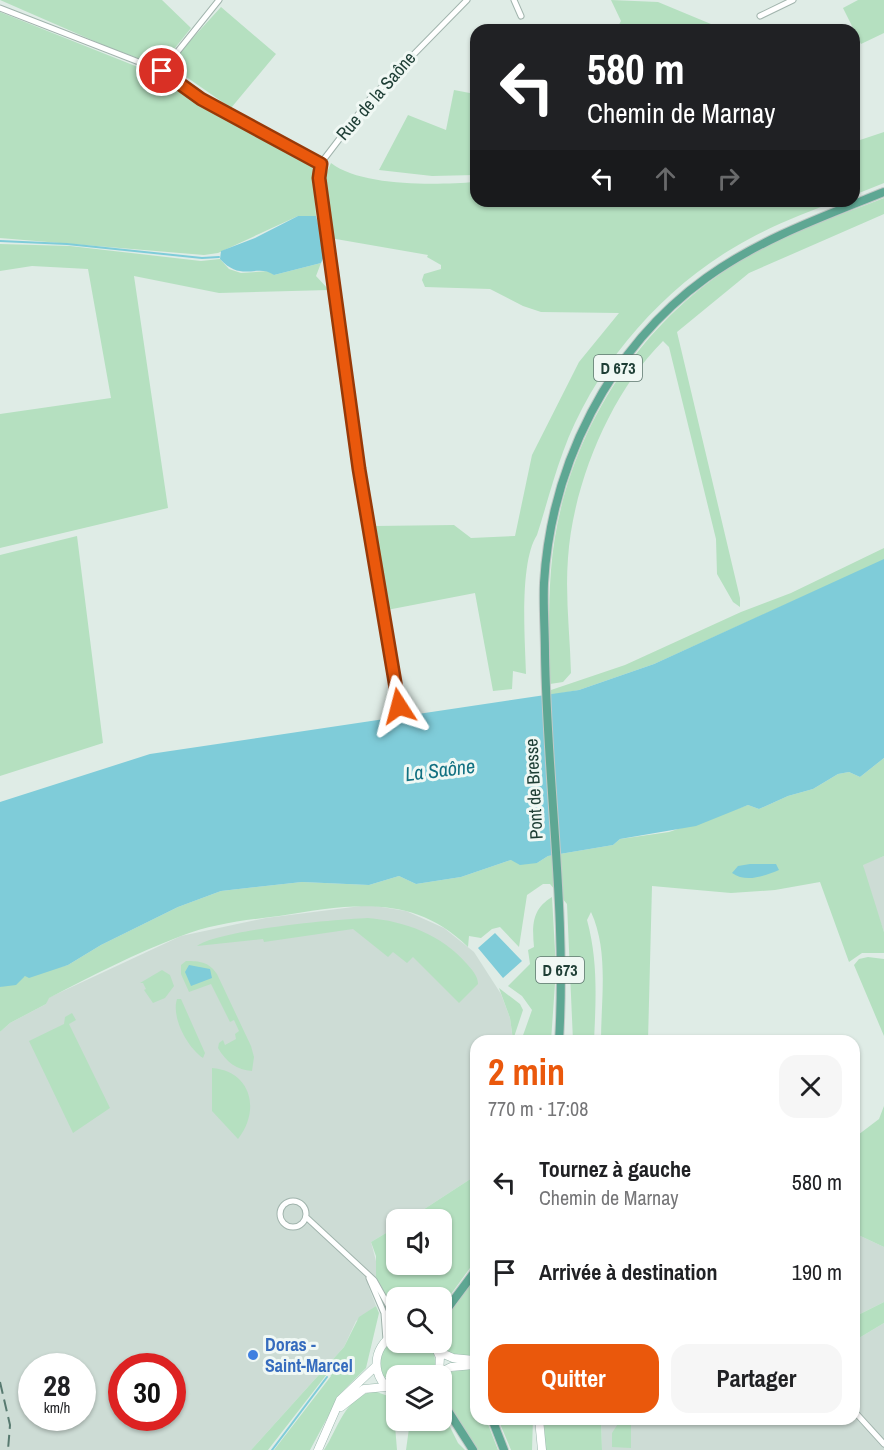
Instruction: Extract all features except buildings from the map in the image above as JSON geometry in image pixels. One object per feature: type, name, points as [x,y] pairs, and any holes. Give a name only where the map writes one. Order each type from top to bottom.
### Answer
[{"type":"main road","name":"Pont de Bresse","points":[[860,202],[884,192]]},
{"type":"main road","name":"Pont de Bresse","points":[[559,1035],[561,991],[545,678],[544,582],[556,500],[578,439],[611,376],[667,311],[704,279],[768,239],[847,207]]},
{"type":"main road","points":[[452,1302],[470,1278]]},
{"type":"main road","points":[[332,1418],[358,1392],[370,1387],[386,1387],[376,1366],[378,1352],[386,1340]]},
{"type":"main road","points":[[441,1353],[470,1361]]},
{"type":"main road","points":[[452,1367],[470,1363]]},
{"type":"main road","points":[[318,1450],[340,1400],[376,1366]]},
{"type":"main road","points":[[452,1417],[473,1450]]},
{"type":"main road","points":[[494,1425],[504,1450]]},
{"type":"main road","points":[[540,1425],[542,1450]]},
{"type":"street","points":[[162,71],[219,0]]},
{"type":"street","name":"Rue de la Saône","points":[[321,164],[370,99],[467,0]]},
{"type":"street","points":[[514,0],[521,16]]},
{"type":"street","points":[[760,16],[793,0]]},
{"type":"street","points":[[0,8],[162,71],[201,99],[321,164],[319,178],[359,469],[399,706]]},
{"type":"street","points":[[306,1217],[303,1223],[290,1227],[283,1222],[280,1210],[290,1201],[297,1201],[306,1210],[306,1217],[367,1274],[378,1286],[386,1301]]},
{"type":"street","points":[[367,1274],[384,1313],[386,1340]]},
{"type":"street","points":[[860,1418],[884,1444]]},
{"type":"shaded area","points":[[884,856],[884,932],[864,875],[863,864]]},
{"type":"shaded area","points":[[369,905],[406,911],[444,928],[474,952],[501,994],[510,1018],[512,1035],[470,1035],[470,1179],[424,1209],[386,1209],[386,1233],[371,1242],[377,1265],[376,1277],[368,1285],[376,1306],[356,1321],[344,1347],[251,1450],[0,1450],[0,1032],[10,1023],[46,1004],[48,998],[181,936],[266,918]]},
{"type":"shaded area","points":[[860,1236],[884,1247],[884,1302],[860,1314]]},
{"type":"shaded area","points":[[884,1323],[884,1450],[602,1450],[601,1425],[860,1425],[860,1337]]},
{"type":"green space","points":[[0,0],[162,0],[191,28],[171,53],[157,65],[110,48]]},
{"type":"green space","points":[[611,0],[658,2],[711,24],[619,24],[621,21]]},
{"type":"green space","points":[[858,0],[884,0],[884,33],[861,44],[860,24],[851,24],[843,8]]},
{"type":"green space","points":[[221,7],[276,54],[231,108],[172,67],[180,52]]},
{"type":"green space","points":[[0,12],[158,75],[312,164],[316,216],[298,216],[218,253],[204,255],[0,238]]},
{"type":"green space","points":[[454,90],[470,93],[470,175],[432,176],[379,170],[408,115],[446,130]]},
{"type":"green space","points":[[884,132],[884,183],[860,193],[860,140]]},
{"type":"green space","points":[[331,163],[361,177],[400,183],[470,182],[470,207],[821,207],[749,239],[718,257],[689,278],[637,329],[594,388],[577,419],[559,462],[531,548],[524,602],[526,674],[513,671],[512,689],[493,691],[475,593],[387,610],[375,526],[454,525],[471,538],[515,536],[532,455],[579,362],[619,313],[541,312],[523,306],[490,289],[425,287],[422,280],[424,274],[441,269],[441,265],[427,257],[428,255],[330,238],[325,177]]},
{"type":"green space","points":[[884,198],[884,214],[749,273],[677,332],[740,598],[740,607],[733,602],[717,574],[716,539],[669,347],[663,341],[626,387],[611,413],[586,471],[571,530],[568,558],[567,601],[571,673],[563,682],[550,684],[550,584],[558,522],[571,474],[589,429],[613,386],[642,347],[675,311],[713,279],[785,237]]},
{"type":"green space","points":[[0,244],[70,246],[201,261],[220,259],[229,269],[241,273],[269,271],[274,275],[321,263],[316,276],[329,290],[219,293],[134,276],[168,508],[0,548],[0,414],[111,398],[88,269],[32,266],[0,271]]},
{"type":"green space","points":[[77,536],[103,743],[0,776],[0,555]]},
{"type":"green space","points":[[884,548],[884,560],[654,664],[579,690],[551,695],[551,690],[625,665],[741,612],[791,593]]},
{"type":"green space","points":[[884,758],[884,856],[863,865],[884,932],[884,953],[862,953],[849,962],[820,882],[775,890],[731,893],[652,886],[648,1035],[601,1035],[602,959],[597,927],[591,912],[587,920],[595,965],[594,1035],[573,1035],[567,904],[550,884],[543,884],[527,895],[519,947],[500,927],[492,929],[481,938],[469,936],[468,947],[447,929],[425,917],[402,910],[379,907],[330,908],[217,925],[164,943],[97,973],[49,998],[46,1004],[10,1023],[0,1032],[0,987],[25,976],[68,965],[101,945],[178,907],[221,891],[302,882],[369,885],[399,876],[416,884],[461,877],[511,860],[537,863],[548,856],[613,845],[620,839],[669,832],[748,805],[759,809],[788,796],[813,789],[838,774],[849,772],[860,777]]},
{"type":"green space","points":[[552,897],[556,969],[551,1035],[523,1035],[532,1010],[522,996],[508,986],[530,964],[528,950],[534,947],[535,918],[545,902]]},
{"type":"green space","points":[[368,918],[396,922],[434,937],[467,964],[476,976],[478,984],[459,1003],[413,957],[407,963],[393,952],[388,957],[353,929],[264,942],[263,939],[197,946],[209,940],[252,930]]},
{"type":"green space","points":[[868,957],[884,959],[884,1036],[854,965],[859,959]]},
{"type":"green space","points":[[186,961],[204,963],[217,974],[251,1046],[254,1057],[252,1071],[232,1064],[218,1048],[219,1043],[223,1040],[225,1045],[236,1039],[235,1034],[239,1031],[234,1020],[230,1022],[211,984],[189,992],[181,974],[181,965]]},
{"type":"green space","points":[[162,970],[170,975],[174,986],[165,998],[153,1003],[144,990],[146,989],[143,983],[140,983]]},
{"type":"green space","points":[[499,988],[520,1004],[523,1010],[515,1035],[512,1035],[510,1018]]},
{"type":"green space","points":[[177,999],[181,999],[205,1053],[203,1058],[191,1047],[178,1023]]},
{"type":"green space","points":[[72,1013],[76,1020],[69,1024],[110,1108],[73,1133],[29,1041],[64,1024],[65,1017]]},
{"type":"green space","points":[[212,1068],[236,1076],[248,1094],[249,1116],[238,1139],[212,1111]]},
{"type":"green space","points":[[884,1106],[884,1247],[860,1236],[860,1133],[879,1119]]},
{"type":"green space","points":[[470,1179],[470,1268],[452,1293],[452,1287],[386,1287],[386,1295],[376,1277],[376,1256],[371,1242],[386,1233],[386,1275],[452,1275],[452,1209],[424,1209]]},
{"type":"green space","points":[[470,1282],[470,1357],[446,1353],[452,1353],[452,1307]]},
{"type":"green space","points":[[884,1302],[884,1323],[860,1337],[860,1314]]},
{"type":"green space","points":[[376,1306],[379,1313],[366,1368],[340,1394],[310,1450],[274,1450],[331,1376],[327,1368],[327,1374],[268,1450],[251,1450],[344,1347],[359,1317]]},
{"type":"green space","points":[[386,1347],[386,1353],[434,1353],[436,1365],[386,1365],[386,1378],[382,1375],[380,1369],[381,1352]]},
{"type":"green space","points":[[470,1368],[470,1425],[488,1425],[498,1450],[477,1450],[452,1410],[452,1372]]},
{"type":"green space","points":[[374,1391],[386,1395],[386,1431],[395,1431],[397,1450],[324,1450],[343,1414],[364,1395]]},
{"type":"green space","points":[[501,1425],[533,1425],[532,1450],[511,1450]]},
{"type":"green space","points":[[544,1425],[601,1425],[602,1450],[545,1450]]},
{"type":"green space","points":[[617,1425],[631,1425],[631,1448],[612,1447],[612,1433]]},
{"type":"green space","points":[[409,1431],[452,1431],[458,1443],[465,1450],[406,1450]]},
{"type":"water","points":[[298,216],[316,216],[326,252],[321,263],[274,275],[261,271],[235,270],[220,259],[221,251],[255,238]]},
{"type":"water","name":"La Saône","points":[[884,559],[884,758],[860,777],[849,772],[838,774],[813,789],[788,796],[759,809],[748,805],[696,826],[620,839],[613,845],[548,856],[537,863],[520,865],[511,860],[461,877],[416,884],[399,876],[369,885],[302,882],[221,891],[178,907],[101,945],[68,965],[29,978],[25,976],[16,985],[0,987],[0,802],[150,754],[579,690],[654,664]]},
{"type":"water","points":[[776,864],[779,870],[749,878],[732,873],[738,866]]},
{"type":"water","points":[[495,933],[522,961],[503,978],[478,948]]},
{"type":"water","points":[[189,965],[210,969],[212,978],[191,986],[185,972]]},
{"type":"waterway","points":[[0,241],[67,244],[202,258],[219,257]]},
{"type":"waterway","points":[[272,1450],[327,1377]]},
{"type":"railway","points":[[0,1382],[10,1425],[8,1450]]},
{"type":"place","name":"Doras - Saint-Marcel","points":[[253,1355]]},
{"type":"route","points":[[162,71],[201,99],[321,164],[319,178],[359,469],[399,706]]}]
